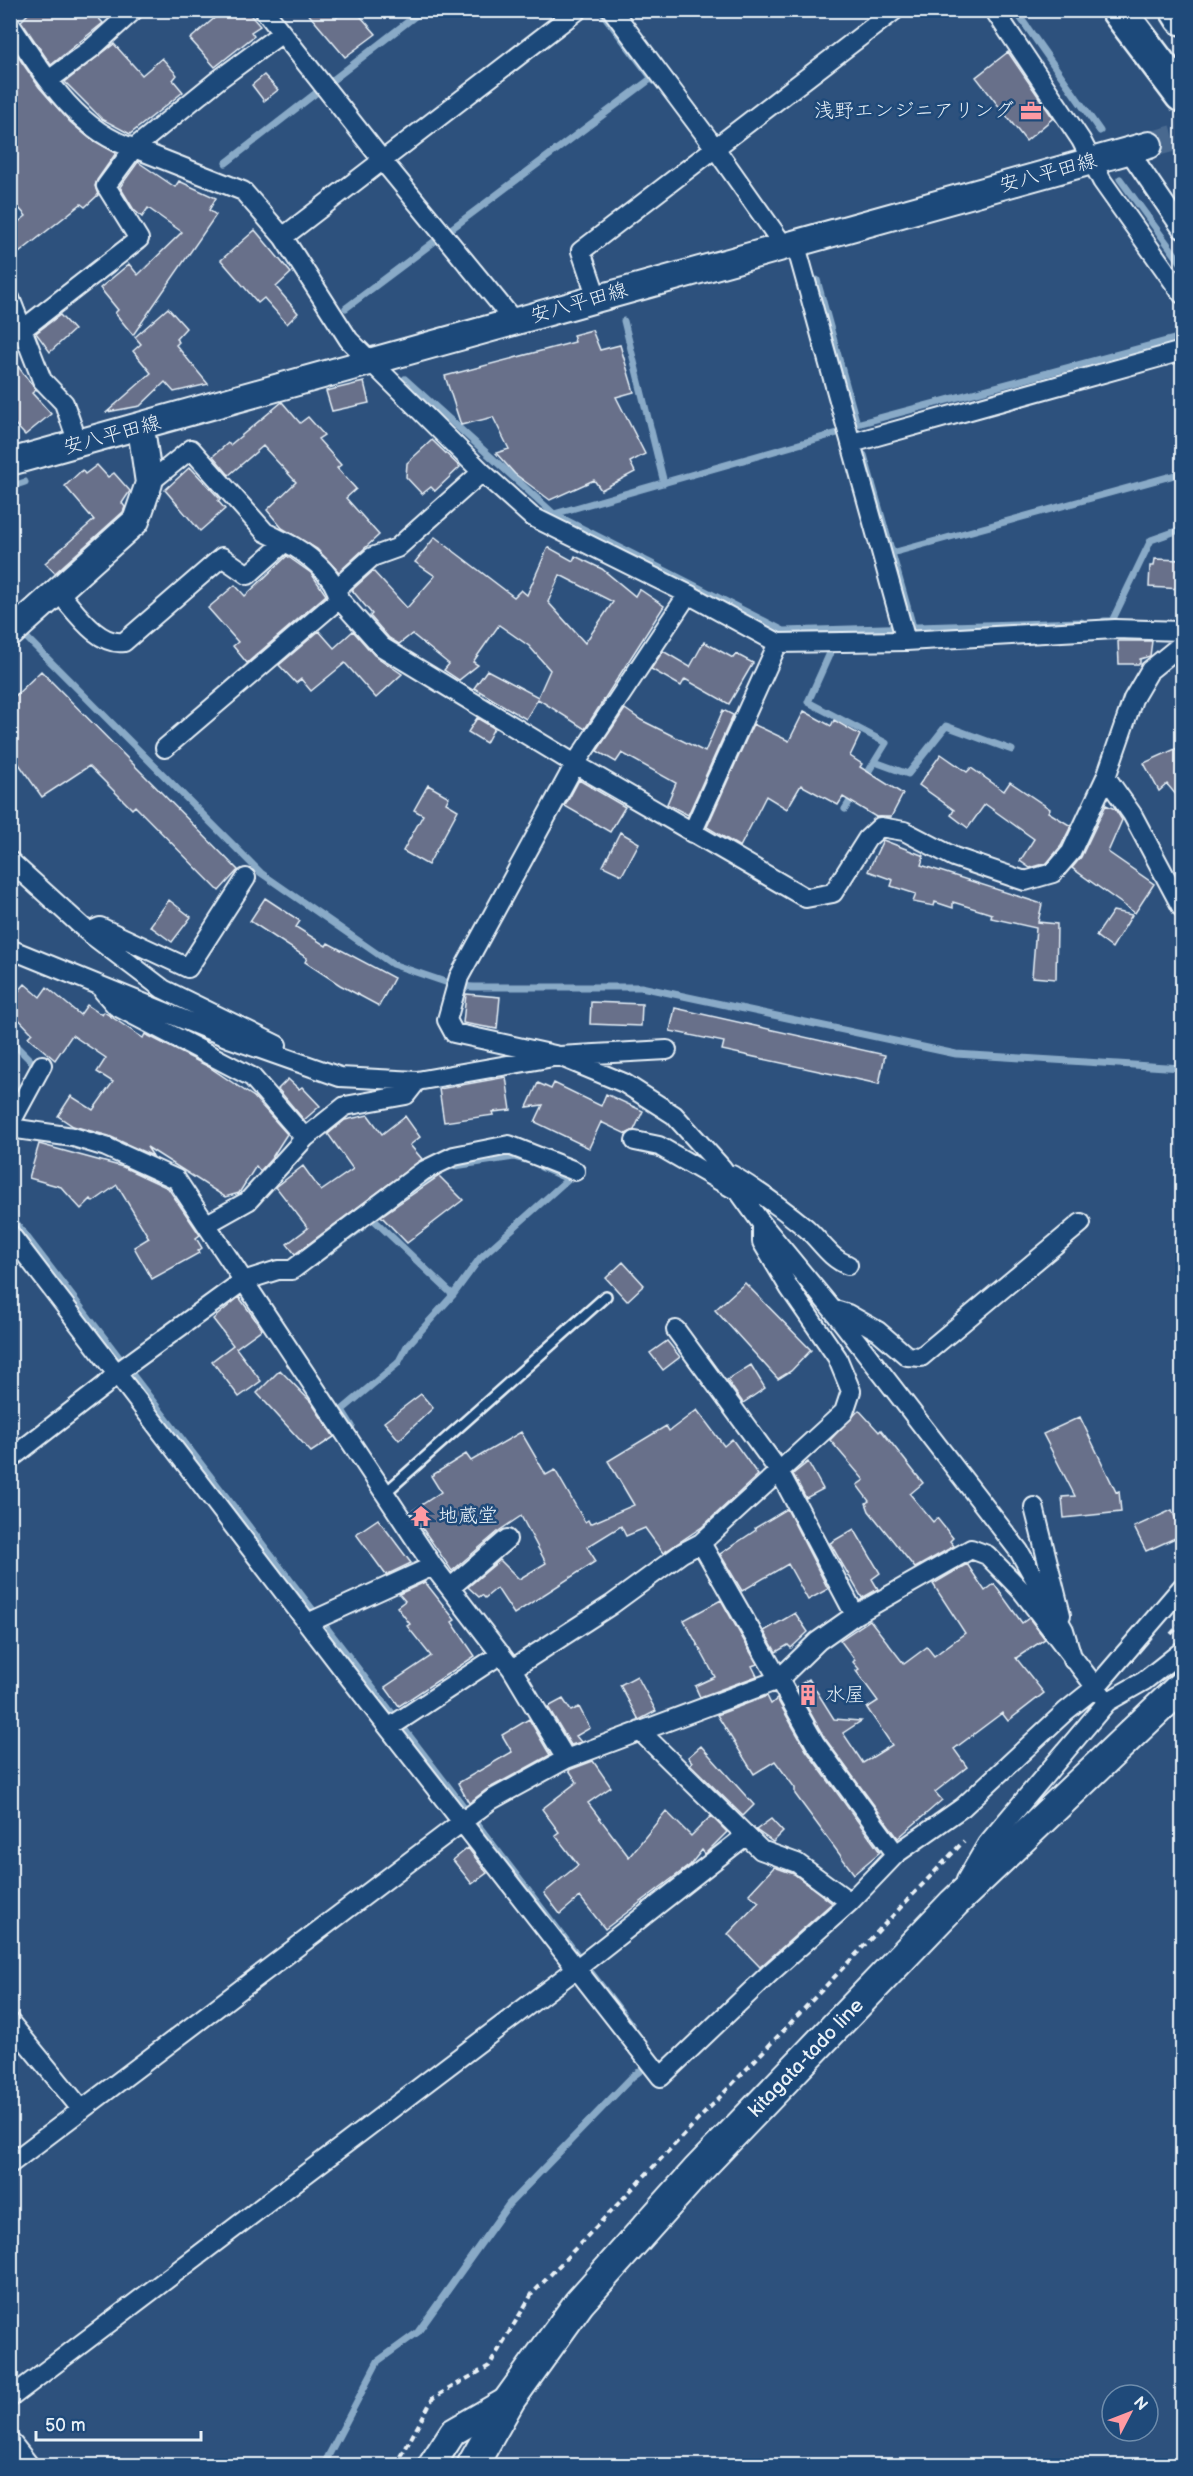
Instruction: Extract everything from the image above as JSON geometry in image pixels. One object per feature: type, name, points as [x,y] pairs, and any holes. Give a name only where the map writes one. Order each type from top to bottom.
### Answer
[{"type":"highway","points":[[1116,10],[1182,95]]},
{"type":"highway","points":[[1177,10],[1182,18]]},
{"type":"main road","name":"安八平田線","points":[[10,462],[141,428],[369,361],[1139,148]]},
{"type":"main road","points":[[10,634],[136,521],[149,483],[141,428]]},
{"type":"main road","name":"kitagata-tado line","points":[[472,2466],[510,2399],[579,2303],[696,2172],[954,1903],[1182,1686]]},
{"type":"main road","points":[[431,2466],[453,2432],[510,2399]]},
{"type":"main road","points":[[10,2447],[25,2466]]},
{"type":"street","points":[[49,80],[93,48],[134,10]]},
{"type":"street","points":[[283,237],[578,10]]},
{"type":"street","points":[[612,10],[789,244],[852,443],[906,640]]},
{"type":"street","points":[[597,298],[581,251],[895,10]]},
{"type":"street","points":[[994,10],[1081,140],[1102,181],[1182,294]]},
{"type":"street","points":[[270,12],[282,33],[382,160],[514,321]]},
{"type":"street","points":[[10,24],[49,80],[94,129],[119,144],[243,191],[283,237],[348,340],[482,472],[531,516],[688,594],[778,642],[801,644],[906,640],[1115,629],[1182,631]]},
{"type":"street","points":[[23,329],[139,238],[106,186],[134,148],[218,80],[282,33]]},
{"type":"street","points":[[1139,148],[1182,229]]},
{"type":"street","points":[[10,298],[42,380],[64,403],[78,443]]},
{"type":"street","points":[[852,443],[1182,351]]},
{"type":"street","points":[[149,483],[191,449],[265,532],[304,551],[382,647],[575,764],[806,898],[833,892],[867,839],[880,827],[904,831],[954,857],[1025,881],[1053,873],[1071,852],[1106,777],[1133,699],[1150,670],[1182,644]]},
{"type":"street","points":[[165,748],[338,594],[372,557],[398,548],[482,472]]},
{"type":"street","points":[[58,592],[101,638],[115,644],[124,642],[222,557],[248,574],[285,542]]},
{"type":"street","points":[[688,594],[575,764],[459,977],[447,1020],[454,1033],[559,1056],[624,1083],[674,1115],[722,1168],[762,1224],[832,1309],[1019,1551],[1064,1629]]},
{"type":"street","points":[[693,833],[778,642]]},
{"type":"street","points":[[1106,777],[1132,814],[1182,908]]},
{"type":"street","points":[[10,861],[88,932],[163,989],[340,1077]]},
{"type":"street","points":[[88,932],[100,927],[188,968],[246,878]]},
{"type":"street","points":[[10,949],[229,1038],[340,1077],[417,1081],[559,1056],[668,1050]]},
{"type":"street","points":[[98,985],[116,1006],[252,1077],[305,1138]]},
{"type":"street","points":[[42,1065],[10,1126],[73,1137],[106,1147],[176,1179],[433,1566],[506,1661],[566,1759]]},
{"type":"street","points":[[207,1224],[248,1201],[305,1138],[345,1106],[406,1095],[417,1081]]},
{"type":"street","points":[[635,1141],[659,1146],[740,1192]]},
{"type":"street","points":[[10,1459],[104,1386],[118,1372],[243,1281],[278,1270],[292,1270],[423,1171],[454,1156],[509,1145],[575,1172]]},
{"type":"street","points":[[722,1168],[765,1195],[808,1229],[836,1261],[848,1265]]},
{"type":"street","points":[[832,1309],[848,1314],[878,1331],[906,1356],[921,1357],[1081,1223]]},
{"type":"street","points":[[390,1727],[611,1605],[682,1553],[701,1543],[844,1412],[851,1391],[837,1357],[790,1289],[762,1242],[762,1224]]},
{"type":"street","points":[[10,1234],[310,1622],[345,1672],[661,2077],[770,1972],[850,1902],[896,1854],[963,1807],[1066,1711],[1101,1695],[1143,1681],[1182,1651]]},
{"type":"street","points":[[676,1330],[779,1471],[855,1615]]},
{"type":"street","points":[[1034,1507],[1058,1594],[1072,1660]]},
{"type":"street","points":[[450,1588],[507,1539]]},
{"type":"street","points":[[701,1543],[815,1743],[896,1854]]},
{"type":"street","points":[[10,2164],[491,1800],[566,1759],[778,1680],[818,1641],[855,1615],[971,1549],[987,1555],[1022,1591],[1072,1660],[1101,1695]]},
{"type":"street","points":[[310,1622],[433,1566]]},
{"type":"street","points":[[954,1903],[987,1844],[1182,1587]]},
{"type":"street","points":[[640,1731],[744,1837],[761,1850],[797,1863],[850,1902]]},
{"type":"street","points":[[10,2398],[576,1969],[744,1837]]},
{"type":"street","points":[[10,2022],[81,2110]]},
{"type":"lane","points":[[385,1493],[606,1296]]},
{"type":"path","points":[[396,2466],[433,2398],[489,2366],[532,2294],[972,1832]]},
{"type":"building","points":[[32,10],[91,10],[103,23],[51,65],[21,21]]},
{"type":"building","points":[[224,10],[246,10],[260,26],[251,32],[254,36],[215,67],[190,39]]},
{"type":"building","points":[[305,10],[330,10],[337,17],[346,10],[355,10],[376,34],[345,57]]},
{"type":"building","points":[[114,44],[142,75],[162,58],[177,75],[173,80],[183,92],[130,134],[102,119],[65,82]]},
{"type":"building","points":[[10,45],[39,87],[70,122],[89,138],[116,153],[97,180],[95,186],[98,195],[85,207],[81,204],[10,260],[10,229],[26,216],[10,198]]},
{"type":"building","points":[[1008,52],[1053,118],[1026,141],[976,77]]},
{"type":"building","points":[[264,75],[278,90],[264,101],[252,85]]},
{"type":"building","points":[[138,162],[175,187],[179,181],[216,198],[209,210],[216,215],[133,335],[115,313],[118,310],[100,288],[129,264],[138,275],[182,232],[148,208],[142,217],[134,210],[120,187]]},
{"type":"building","points":[[255,230],[291,273],[276,287],[298,313],[287,324],[264,298],[258,303],[221,260]]},
{"type":"building","points":[[168,308],[186,328],[176,339],[179,342],[176,345],[208,384],[174,392],[165,382],[140,406],[107,412],[151,373],[133,351],[141,344],[135,337]]},
{"type":"building","points":[[60,315],[74,330],[50,352],[36,333]]},
{"type":"building","points":[[592,330],[600,350],[620,345],[634,392],[616,397],[645,454],[630,462],[635,472],[601,490],[594,480],[550,500],[515,474],[496,453],[509,449],[493,417],[461,425],[445,376],[575,342],[573,335]]},
{"type":"building","points":[[10,356],[36,390],[32,393],[51,414],[25,435],[10,419]]},
{"type":"building","points":[[364,382],[369,403],[332,411],[326,391]]},
{"type":"building","points":[[282,402],[300,423],[308,417],[324,435],[318,439],[341,465],[337,468],[356,489],[346,498],[379,535],[339,572],[317,549],[282,528],[267,510],[296,482],[263,446],[229,475],[213,456],[228,443],[230,445]]},
{"type":"building","points":[[432,440],[460,467],[435,491],[431,487],[422,494],[406,477],[407,463]]},
{"type":"building","points":[[97,465],[108,477],[114,473],[130,491],[122,503],[125,507],[123,512],[55,573],[45,563],[94,520],[65,486],[82,470],[85,474]]},
{"type":"building","points":[[190,467],[220,499],[218,501],[225,509],[200,531],[165,490]]},
{"type":"building","points":[[435,537],[514,597],[521,590],[527,595],[548,547],[573,561],[575,556],[602,569],[635,596],[639,589],[664,606],[585,729],[538,699],[526,719],[474,688],[487,670],[538,697],[550,670],[529,646],[499,625],[473,662],[478,665],[459,680],[444,670],[449,664],[412,634],[399,644],[389,638],[352,590],[373,571],[407,608],[435,576],[415,562]],"holes":[[[560,575],[613,602],[585,643],[548,602]]]},
{"type":"building","points":[[287,556],[311,573],[326,595],[247,663],[233,646],[238,642],[208,608],[235,585],[245,596]]},
{"type":"building","points":[[1155,559],[1182,560],[1182,589],[1149,587],[1150,566],[1154,566]]},
{"type":"building","points":[[319,631],[334,648],[353,631],[374,655],[402,674],[376,698],[345,663],[311,691],[301,679],[296,683],[279,665]]},
{"type":"building","points":[[1118,641],[1152,641],[1150,656],[1140,659],[1140,664],[1119,664]]},
{"type":"building","points":[[704,642],[733,658],[736,654],[753,663],[729,704],[685,679],[681,686],[651,669],[663,651],[690,667]]},
{"type":"building","points":[[41,671],[238,870],[219,891],[135,806],[132,809],[89,766],[42,797],[10,751],[10,701]]},
{"type":"building","points":[[625,709],[641,720],[705,752],[723,710],[733,715],[688,815],[667,804],[676,783],[622,753],[616,762],[597,751]]},
{"type":"building","points":[[804,711],[831,726],[834,720],[860,735],[850,756],[862,764],[860,767],[903,794],[891,817],[876,817],[843,797],[838,805],[801,785],[787,809],[766,796],[740,847],[707,827],[753,724],[789,741]]},
{"type":"building","points":[[477,718],[494,728],[486,743],[468,732]]},
{"type":"building","points":[[1182,746],[1182,802],[1167,784],[1159,791],[1144,763]]},
{"type":"building","points":[[941,754],[967,772],[971,768],[1004,791],[1010,782],[1050,809],[1048,812],[1071,826],[1061,846],[1047,863],[1030,868],[1020,861],[1034,839],[985,804],[968,828],[951,815],[954,810],[919,785]]},
{"type":"building","points":[[579,780],[625,807],[610,832],[565,806]]},
{"type":"building","points":[[428,785],[449,797],[446,803],[458,810],[428,865],[403,851],[423,815],[414,810]]},
{"type":"building","points":[[1106,805],[1115,809],[1122,820],[1108,852],[1154,884],[1135,913],[1072,868],[1081,857]]},
{"type":"building","points":[[620,832],[639,843],[622,875],[603,866]]},
{"type":"building","points":[[883,840],[924,856],[921,865],[1042,904],[1038,922],[1057,924],[1056,979],[1032,977],[1036,928],[991,918],[992,914],[953,902],[953,908],[935,902],[934,906],[913,902],[916,894],[891,886],[893,880],[868,871]]},
{"type":"building","points":[[265,898],[300,921],[296,927],[326,946],[328,943],[394,978],[379,1006],[340,985],[305,962],[307,958],[250,921]]},
{"type":"building","points":[[169,900],[191,917],[172,942],[150,926]]},
{"type":"building","points":[[1113,911],[1132,915],[1112,948],[1096,936]]},
{"type":"building","points":[[25,984],[40,997],[47,987],[80,1015],[87,1005],[102,1015],[104,1012],[143,1038],[145,1034],[209,1067],[254,1097],[287,1134],[271,1159],[260,1171],[256,1166],[239,1193],[225,1197],[147,1147],[153,1156],[109,1136],[73,1126],[58,1116],[71,1096],[93,1110],[113,1082],[97,1072],[106,1058],[72,1035],[55,1060],[28,1037],[32,1033],[10,1010],[10,1001]]},
{"type":"building","points":[[466,994],[500,997],[497,1029],[463,1023]]},
{"type":"building","points":[[591,1002],[642,1004],[641,1026],[590,1024]]},
{"type":"building","points":[[675,1008],[885,1055],[879,1084],[722,1050],[724,1042],[670,1031]]},
{"type":"building","points":[[506,1077],[511,1110],[493,1112],[494,1115],[444,1122],[439,1089]]},
{"type":"building","points":[[288,1079],[299,1089],[302,1087],[320,1106],[304,1120],[278,1089]]},
{"type":"building","points":[[538,1083],[551,1089],[554,1083],[601,1106],[606,1094],[643,1111],[634,1130],[626,1134],[601,1122],[589,1148],[535,1122],[543,1105],[527,1107]]},
{"type":"building","points":[[368,1115],[382,1134],[405,1116],[420,1137],[410,1145],[422,1159],[295,1254],[287,1244],[308,1228],[276,1187],[303,1166],[321,1191],[353,1169],[328,1134],[345,1120]]},
{"type":"building","points":[[39,1144],[123,1167],[168,1188],[200,1235],[196,1238],[202,1248],[198,1251],[199,1253],[152,1279],[134,1247],[149,1238],[117,1185],[93,1202],[91,1199],[81,1209],[61,1187],[29,1178]]},
{"type":"building","points":[[439,1176],[463,1200],[407,1243],[381,1216]]},
{"type":"building","points":[[623,1262],[644,1285],[627,1301],[606,1278]]},
{"type":"building","points":[[745,1283],[811,1350],[791,1371],[778,1379],[715,1310]]},
{"type":"building","points":[[239,1297],[262,1329],[236,1348],[261,1381],[239,1397],[212,1361],[233,1345],[213,1319]]},
{"type":"building","points":[[667,1341],[680,1357],[663,1370],[650,1353]]},
{"type":"building","points":[[751,1365],[765,1388],[743,1403],[727,1380]]},
{"type":"building","points":[[280,1370],[311,1402],[334,1437],[311,1452],[257,1393]]},
{"type":"building","points":[[421,1394],[433,1408],[399,1440],[384,1422]]},
{"type":"building","points":[[697,1410],[724,1446],[732,1439],[758,1475],[702,1527],[663,1553],[645,1528],[626,1536],[621,1526],[587,1547],[596,1561],[514,1614],[497,1588],[485,1598],[482,1595],[479,1597],[468,1587],[500,1560],[519,1579],[546,1563],[521,1516],[500,1530],[452,1571],[411,1512],[441,1492],[431,1476],[466,1454],[471,1461],[521,1432],[546,1475],[555,1470],[585,1522],[588,1520],[590,1524],[634,1505],[608,1461],[666,1426],[669,1431]]},
{"type":"building","points":[[859,1410],[879,1432],[881,1430],[923,1483],[910,1494],[933,1522],[937,1518],[953,1538],[950,1541],[954,1546],[915,1568],[869,1511],[866,1503],[869,1501],[857,1485],[864,1480],[830,1440]]},
{"type":"building","points":[[1080,1417],[1116,1492],[1119,1491],[1121,1512],[1064,1518],[1062,1497],[1075,1496],[1043,1434]]},
{"type":"building","points":[[808,1462],[823,1489],[806,1498],[793,1474]]},
{"type":"building","points":[[787,1509],[828,1589],[808,1600],[788,1564],[742,1591],[720,1554],[756,1530],[755,1528]]},
{"type":"building","points":[[1172,1510],[1182,1535],[1146,1551],[1134,1527]]},
{"type":"building","points":[[378,1519],[411,1563],[386,1575],[356,1534]]},
{"type":"building","points":[[854,1529],[880,1573],[872,1579],[878,1589],[862,1598],[830,1543]]},
{"type":"building","points":[[967,1564],[985,1591],[994,1584],[1022,1623],[1029,1618],[1045,1639],[1016,1658],[1044,1693],[1008,1721],[1002,1713],[954,1749],[967,1767],[935,1792],[942,1800],[898,1838],[824,1737],[796,1687],[809,1679],[834,1719],[861,1721],[843,1733],[863,1763],[892,1745],[867,1708],[878,1701],[856,1671],[859,1669],[853,1662],[855,1660],[840,1640],[870,1620],[904,1664],[927,1647],[934,1656],[965,1633],[933,1584]]},
{"type":"building","points":[[425,1582],[455,1620],[452,1622],[475,1656],[399,1706],[385,1687],[431,1656],[407,1626],[410,1624],[397,1607],[405,1601],[399,1594]]},
{"type":"building","points":[[721,1600],[757,1664],[752,1666],[757,1676],[700,1697],[695,1686],[715,1677],[684,1620]]},
{"type":"building","points":[[795,1613],[808,1632],[791,1648],[788,1645],[776,1652],[764,1631]]},
{"type":"building","points":[[637,1676],[656,1711],[639,1720],[620,1685]]},
{"type":"building","points":[[767,1696],[771,1704],[777,1699],[806,1750],[880,1852],[854,1874],[795,1794],[795,1788],[775,1761],[754,1774],[717,1715]]},
{"type":"building","points":[[563,1699],[571,1711],[579,1707],[590,1728],[576,1736],[581,1742],[571,1745],[548,1707]]},
{"type":"building","points":[[529,1719],[550,1755],[486,1790],[469,1803],[458,1783],[512,1752],[502,1735]]},
{"type":"building","points":[[701,1746],[754,1805],[743,1816],[690,1764],[692,1762],[688,1757]]},
{"type":"building","points":[[593,1761],[611,1787],[588,1803],[629,1857],[666,1811],[691,1836],[711,1816],[727,1832],[705,1854],[702,1850],[690,1865],[605,1929],[580,1897],[560,1914],[544,1893],[578,1865],[555,1835],[559,1832],[542,1809],[577,1782],[569,1770]]},
{"type":"building","points":[[771,1819],[783,1832],[773,1842],[756,1830]]},
{"type":"building","points":[[468,1848],[487,1873],[472,1884],[453,1860]]},
{"type":"building","points":[[774,1867],[794,1874],[832,1903],[760,1967],[728,1934],[759,1902],[749,1894]]},
{"type":"waterway","points":[[226,163],[423,10]]},
{"type":"waterway","points":[[600,10],[654,81]]},
{"type":"waterway","points":[[1015,10],[1100,131]]},
{"type":"waterway","points":[[346,308],[652,78]]},
{"type":"waterway","points":[[1120,179],[1182,264]]},
{"type":"waterway","points":[[817,280],[857,424],[1182,337]]},
{"type":"waterway","points":[[624,321],[664,483]]},
{"type":"waterway","points":[[405,379],[554,514],[784,631],[1081,622]]},
{"type":"waterway","points":[[554,514],[841,432]]},
{"type":"waterway","points":[[864,455],[892,553]]},
{"type":"waterway","points":[[913,627],[892,553],[1182,473]]},
{"type":"waterway","points":[[10,487],[25,482]]},
{"type":"waterway","points":[[1104,621],[1112,621],[1151,540],[1182,529]]},
{"type":"waterway","points":[[20,631],[261,873],[392,964],[457,986],[641,987],[956,1054],[1182,1068]]},
{"type":"waterway","points":[[834,644],[808,702],[886,743],[864,779]]},
{"type":"waterway","points":[[875,762],[908,774],[946,726],[1012,750]]},
{"type":"waterway","points":[[845,809],[853,796]]},
{"type":"waterway","points":[[10,1040],[36,1066]]},
{"type":"waterway","points":[[448,1167],[514,1157],[526,1160]]},
{"type":"waterway","points":[[352,1426],[342,1410],[398,1363],[407,1346],[453,1295],[480,1258],[568,1179],[541,1167]]},
{"type":"waterway","points":[[403,1197],[436,1174]]},
{"type":"waterway","points":[[10,1215],[632,2026]]},
{"type":"waterway","points":[[373,1219],[453,1295]]},
{"type":"waterway","points":[[314,1263],[363,1227]]},
{"type":"waterway","points":[[323,2466],[378,2361],[418,2332],[509,2204],[632,2077],[648,2065]]},
{"type":"tunnel","points":[[1149,145],[1182,136]]},
{"type":"place","name":"浅野エンジニアリング","points":[[1031,111]]},
{"type":"place","name":"地蔵堂","points":[[421,1516]]},
{"type":"place","name":"水屋","points":[[808,1695]]}]
